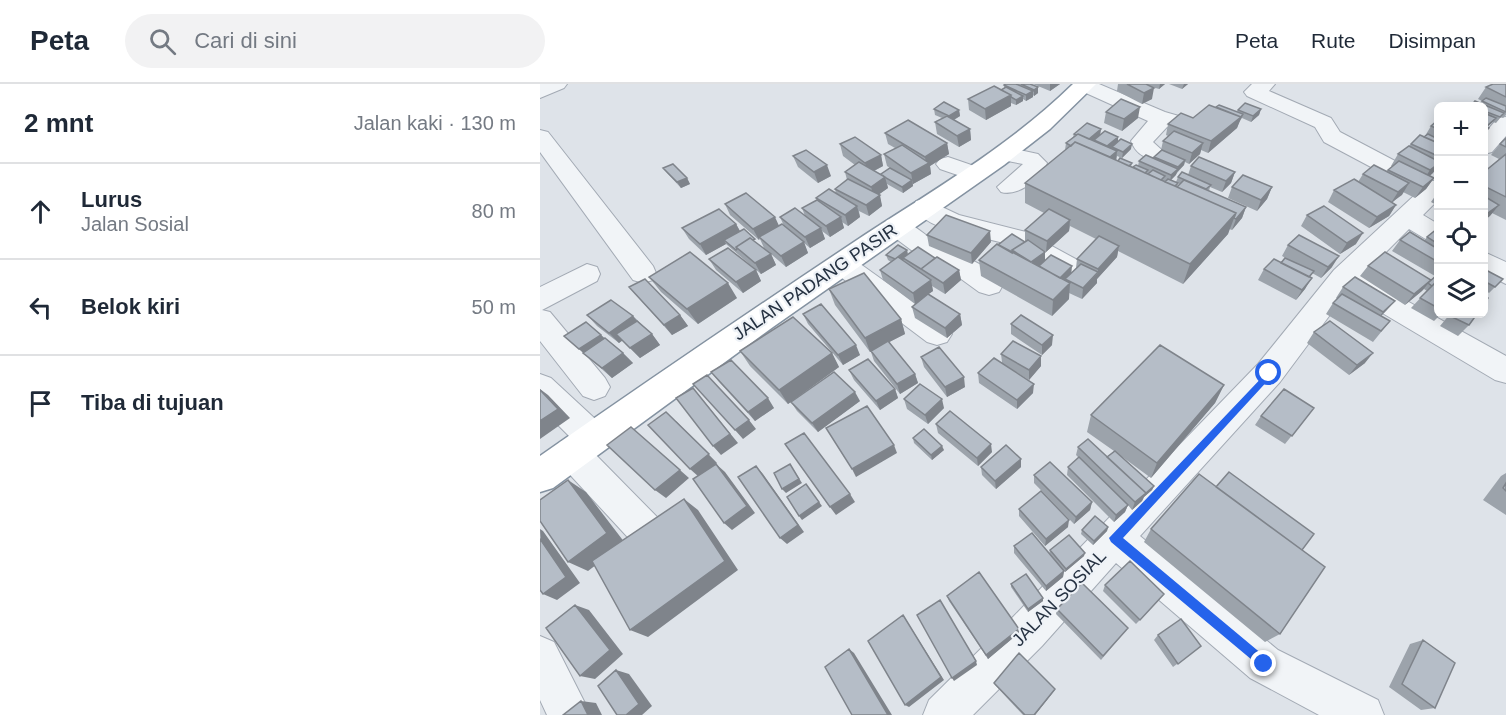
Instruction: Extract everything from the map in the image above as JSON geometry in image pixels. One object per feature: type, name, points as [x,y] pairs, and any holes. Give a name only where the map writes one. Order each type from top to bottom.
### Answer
[{"type":"highway","name":"JALAN PADANG PASIR","points":[[540,476],[704,358],[1005,154],[1080,85]]},
{"type":"street","points":[[540,92],[557,84]]},
{"type":"street","points":[[1265,84],[1254,92],[1323,123],[1332,137],[1434,188]]},
{"type":"street","points":[[1080,85],[1162,119],[1188,126]]},
{"type":"street","points":[[1154,153],[1143,145],[1142,141],[1162,119]]},
{"type":"street","points":[[1488,143],[1506,123]]},
{"type":"street","points":[[540,137],[643,273]]},
{"type":"street","points":[[1005,154],[1030,159],[1035,163],[1009,187]]},
{"type":"street","points":[[948,164],[975,174]]},
{"type":"street","name":"JALAN SOSIAL","points":[[944,715],[978,678],[1030,631],[1269,373],[1344,278],[1434,191]]},
{"type":"street","points":[[925,207],[951,222],[1017,238],[1074,270]]},
{"type":"street","points":[[1407,217],[1434,233]]},
{"type":"street","points":[[896,226],[931,252],[966,269],[989,285]]},
{"type":"street","points":[[1488,263],[1506,274]]},
{"type":"street","points":[[843,264],[906,311],[899,317],[931,338]]},
{"type":"street","points":[[540,300],[587,274]]},
{"type":"street","points":[[1344,278],[1506,371]]},
{"type":"street","points":[[540,320],[619,419]]},
{"type":"street","points":[[540,387],[647,532]]},
{"type":"street","points":[[1115,538],[1264,664],[1364,715]]},
{"type":"street","points":[[540,656],[570,715]]},
{"type":"building","points":[[1005,84],[1016,84],[1033,91],[1026,95]]},
{"type":"building","points":[[1021,84],[1030,84],[1038,87],[1034,90]]},
{"type":"building","points":[[1127,84],[1146,84],[1154,88],[1144,93]]},
{"type":"building","points":[[1493,84],[1506,84],[1506,97],[1486,87]]},
{"type":"building","points":[[994,86],[1011,95],[985,109],[968,99]]},
{"type":"building","points":[[1006,87],[1023,96],[1016,100],[1001,90]]},
{"type":"building","points":[[1486,98],[1506,106],[1506,112],[1488,102],[1482,101]]},
{"type":"building","points":[[1121,99],[1140,107],[1124,119],[1106,112]]},
{"type":"building","points":[[944,102],[959,110],[949,116],[934,109]]},
{"type":"building","points":[[1245,103],[1261,109],[1253,116],[1238,110]]},
{"type":"building","points":[[1209,105],[1241,117],[1211,141],[1168,124],[1181,113],[1193,118]]},
{"type":"building","points":[[1219,105],[1243,114],[1241,117],[1216,107]]},
{"type":"building","points":[[1488,106],[1504,113],[1500,117],[1488,112]]},
{"type":"building","points":[[1488,115],[1496,118],[1488,125]]},
{"type":"building","points":[[947,116],[970,129],[957,136],[935,122]]},
{"type":"building","points":[[908,120],[947,143],[925,157],[885,133]]},
{"type":"building","points":[[1087,123],[1101,129],[1089,139],[1074,134]]},
{"type":"building","points":[[1105,131],[1118,137],[1107,146],[1094,140]]},
{"type":"building","points":[[1174,131],[1203,143],[1192,153],[1163,141]]},
{"type":"building","points":[[1078,134],[1117,151],[1110,157],[1075,142],[1071,146],[1066,143]]},
{"type":"building","points":[[1428,134],[1434,137],[1434,141],[1424,137]]},
{"type":"building","points":[[1420,135],[1434,141],[1434,154],[1411,144]]},
{"type":"building","points":[[855,137],[881,155],[865,163],[840,144]]},
{"type":"building","points":[[1506,138],[1506,147],[1500,144]]},
{"type":"building","points":[[1121,139],[1132,144],[1123,152],[1112,147]]},
{"type":"building","points":[[1075,142],[1236,213],[1190,264],[1025,183]]},
{"type":"building","points":[[902,145],[929,163],[911,173],[884,154]]},
{"type":"building","points":[[1409,146],[1434,159],[1434,167],[1430,170],[1398,154]]},
{"type":"building","points":[[806,150],[827,165],[814,172],[793,156]]},
{"type":"building","points":[[1162,150],[1185,160],[1178,167],[1154,157]]},
{"type":"building","points":[[1506,154],[1506,197],[1488,188],[1488,169]]},
{"type":"building","points":[[1146,155],[1178,169],[1171,175],[1139,161]]},
{"type":"building","points":[[1199,157],[1235,172],[1226,181],[1191,166]]},
{"type":"building","points":[[1120,158],[1132,163],[1129,166],[1118,161]]},
{"type":"building","points":[[1399,161],[1434,178],[1423,187],[1388,170]]},
{"type":"building","points":[[859,162],[885,177],[871,187],[845,172]]},
{"type":"building","points":[[673,164],[687,178],[677,182],[663,168]]},
{"type":"building","points":[[1136,165],[1148,170],[1145,173],[1133,167]]},
{"type":"building","points":[[1374,165],[1409,183],[1398,192],[1363,174]]},
{"type":"building","points":[[890,168],[912,180],[902,187],[881,174]]},
{"type":"building","points":[[1153,170],[1165,176],[1161,180],[1148,174]]},
{"type":"building","points":[[1182,172],[1211,185],[1206,189],[1178,177]]},
{"type":"building","points":[[1243,175],[1272,187],[1261,200],[1232,187]]},
{"type":"building","points":[[848,179],[880,195],[866,205],[835,189]]},
{"type":"building","points":[[1168,179],[1178,183],[1175,186],[1165,182]]},
{"type":"building","points":[[1354,179],[1396,205],[1377,217],[1334,190]]},
{"type":"building","points":[[1184,180],[1246,207],[1236,219],[1234,218],[1236,213],[1177,187]]},
{"type":"building","points":[[829,189],[857,206],[845,215],[816,198]]},
{"type":"building","points":[[746,193],[775,217],[753,229],[725,204]]},
{"type":"building","points":[[1488,198],[1499,205],[1488,213]]},
{"type":"building","points":[[817,200],[841,217],[826,226],[802,208]]},
{"type":"building","points":[[1324,206],[1363,233],[1347,243],[1307,215]]},
{"type":"building","points":[[795,208],[821,228],[805,237],[780,217]]},
{"type":"building","points":[[719,209],[736,224],[700,244],[682,228]]},
{"type":"building","points":[[1049,209],[1070,220],[1047,241],[1025,230]]},
{"type":"building","points":[[946,215],[990,231],[971,253],[927,235]]},
{"type":"building","points":[[782,224],[804,242],[781,256],[759,237]]},
{"type":"building","points":[[744,229],[755,239],[750,238],[736,247],[736,250],[724,240]]},
{"type":"building","points":[[1434,231],[1434,241],[1427,237]]},
{"type":"building","points":[[1410,232],[1434,247],[1434,260],[1400,240]]},
{"type":"building","points":[[1012,234],[1025,242],[1012,250],[1012,253],[998,245]]},
{"type":"building","points":[[1299,235],[1339,256],[1328,267],[1288,245]]},
{"type":"building","points":[[1099,236],[1119,246],[1098,269],[1077,259]]},
{"type":"building","points":[[750,238],[771,254],[755,263],[736,247]]},
{"type":"building","points":[[1028,240],[1045,252],[1031,262],[1012,250]]},
{"type":"building","points":[[997,244],[1070,283],[1053,300],[979,260]]},
{"type":"building","points":[[898,245],[907,250],[895,259],[886,255]]},
{"type":"building","points":[[918,247],[935,258],[921,269],[903,258]]},
{"type":"building","points":[[728,248],[756,270],[736,282],[709,259]]},
{"type":"building","points":[[690,252],[728,283],[687,309],[649,277]]},
{"type":"building","points":[[1385,252],[1431,280],[1414,294],[1368,266]]},
{"type":"building","points":[[1051,255],[1072,266],[1060,278],[1039,266]]},
{"type":"building","points":[[898,257],[931,280],[913,293],[880,270]]},
{"type":"building","points":[[937,257],[959,270],[943,283],[921,269]]},
{"type":"building","points":[[1285,258],[1314,271],[1309,277],[1281,263]]},
{"type":"building","points":[[1274,259],[1312,278],[1302,290],[1264,269]]},
{"type":"building","points":[[1081,264],[1098,272],[1083,288],[1065,279]]},
{"type":"building","points":[[1488,271],[1503,279],[1495,287],[1488,283]]},
{"type":"building","points":[[864,273],[901,319],[865,338],[829,289]]},
{"type":"building","points":[[1355,277],[1395,301],[1383,312],[1343,287]]},
{"type":"building","points":[[1434,278],[1432,286],[1428,283]]},
{"type":"building","points":[[645,279],[680,315],[664,325],[629,287]]},
{"type":"building","points":[[1434,284],[1434,306],[1420,298]]},
{"type":"building","points":[[928,294],[960,314],[945,328],[912,307]]},
{"type":"building","points":[[1342,294],[1390,321],[1381,331],[1333,303]]},
{"type":"building","points":[[611,300],[633,316],[609,333],[587,315]]},
{"type":"building","points":[[821,304],[856,345],[838,355],[803,314]]},
{"type":"building","points":[[1021,315],[1053,335],[1042,345],[1011,324]]},
{"type":"building","points":[[793,317],[832,353],[779,390],[740,351]]},
{"type":"building","points":[[1454,318],[1474,318],[1469,325]]},
{"type":"building","points":[[637,321],[652,334],[630,348],[616,334]]},
{"type":"building","points":[[1330,321],[1373,353],[1357,365],[1314,332]]},
{"type":"building","points":[[586,322],[601,335],[579,349],[564,336]]},
{"type":"building","points":[[605,338],[623,353],[602,368],[583,353]]},
{"type":"building","points":[[888,341],[915,374],[897,384],[871,351]]},
{"type":"building","points":[[1013,341],[1041,356],[1029,370],[1001,354]]},
{"type":"building","points":[[1160,345],[1224,385],[1157,463],[1091,415]]},
{"type":"building","points":[[939,347],[964,377],[945,387],[921,357]]},
{"type":"building","points":[[994,358],[1034,384],[1017,400],[978,373]]},
{"type":"building","points":[[868,359],[895,389],[876,401],[849,370]]},
{"type":"building","points":[[731,360],[768,398],[748,412],[711,372]]},
{"type":"building","points":[[834,372],[855,392],[812,423],[791,402]]},
{"type":"building","points":[[707,375],[749,420],[735,430],[693,384]]},
{"type":"building","points":[[920,384],[942,399],[925,415],[904,399]]},
{"type":"building","points":[[693,388],[730,434],[713,446],[676,398]]},
{"type":"building","points":[[1284,389],[1314,408],[1292,436],[1261,416]]},
{"type":"building","points":[[540,390],[558,409],[540,421]]},
{"type":"building","points":[[867,406],[894,445],[852,469],[826,428]]},
{"type":"building","points":[[950,411],[991,444],[977,458],[936,424]]},
{"type":"building","points":[[666,412],[709,454],[690,469],[648,425]]},
{"type":"building","points":[[631,427],[680,470],[655,490],[607,445]]},
{"type":"building","points":[[924,429],[942,446],[931,455],[913,438]]},
{"type":"building","points":[[804,433],[850,494],[830,507],[785,444]]},
{"type":"building","points":[[1088,439],[1146,493],[1135,502],[1078,447]]},
{"type":"building","points":[[1006,445],[1021,459],[995,481],[981,467]]},
{"type":"building","points":[[1115,451],[1154,486],[1146,493],[1107,457]]},
{"type":"building","points":[[1079,457],[1128,505],[1116,515],[1068,467]]},
{"type":"building","points":[[1050,462],[1092,502],[1076,517],[1034,475]]},
{"type":"building","points":[[716,464],[747,506],[724,523],[693,479]]},
{"type":"building","points":[[790,464],[799,479],[782,489],[774,473]]},
{"type":"building","points":[[756,466],[798,525],[780,538],[738,477]]},
{"type":"building","points":[[1229,472],[1314,534],[1302,550],[1216,487]]},
{"type":"building","points":[[1199,474],[1325,567],[1280,634],[1151,529]]},
{"type":"building","points":[[568,480],[607,533],[568,562],[540,521],[540,500]]},
{"type":"building","points":[[806,484],[819,502],[799,516],[787,497]]},
{"type":"building","points":[[1041,491],[1069,520],[1046,539],[1019,509]]},
{"type":"building","points":[[684,499],[725,561],[630,630],[592,561]]},
{"type":"building","points":[[1095,516],[1108,527],[1094,541],[1082,530]]},
{"type":"building","points":[[1032,533],[1064,571],[1046,586],[1014,546]]},
{"type":"building","points":[[1069,535],[1085,553],[1066,569],[1050,550]]},
{"type":"building","points":[[540,539],[566,577],[543,594],[540,590]]},
{"type":"building","points":[[1130,561],[1164,594],[1140,620],[1105,585]]},
{"type":"building","points":[[979,572],[1019,629],[986,655],[947,596]]},
{"type":"building","points":[[1026,574],[1043,598],[1028,609],[1011,584]]},
{"type":"building","points":[[1082,583],[1128,628],[1103,656],[1057,609]]},
{"type":"building","points":[[940,600],[976,661],[952,678],[917,615]]},
{"type":"building","points":[[575,605],[610,650],[580,676],[546,628]]},
{"type":"building","points":[[903,615],[941,677],[905,705],[868,641]]},
{"type":"building","points":[[1181,619],[1201,646],[1178,664],[1158,635]]},
{"type":"building","points":[[1423,640],[1455,663],[1435,708],[1402,684]]},
{"type":"building","points":[[849,649],[888,715],[852,715],[825,667]]},
{"type":"building","points":[[1019,653],[1055,689],[1034,715],[1025,715],[994,683]]},
{"type":"building","points":[[616,670],[639,704],[626,715],[617,715],[598,686]]},
{"type":"building","points":[[581,701],[588,715],[563,715]]},
{"type":"route","points":[[1264,664],[1115,538],[1269,373]]}]
